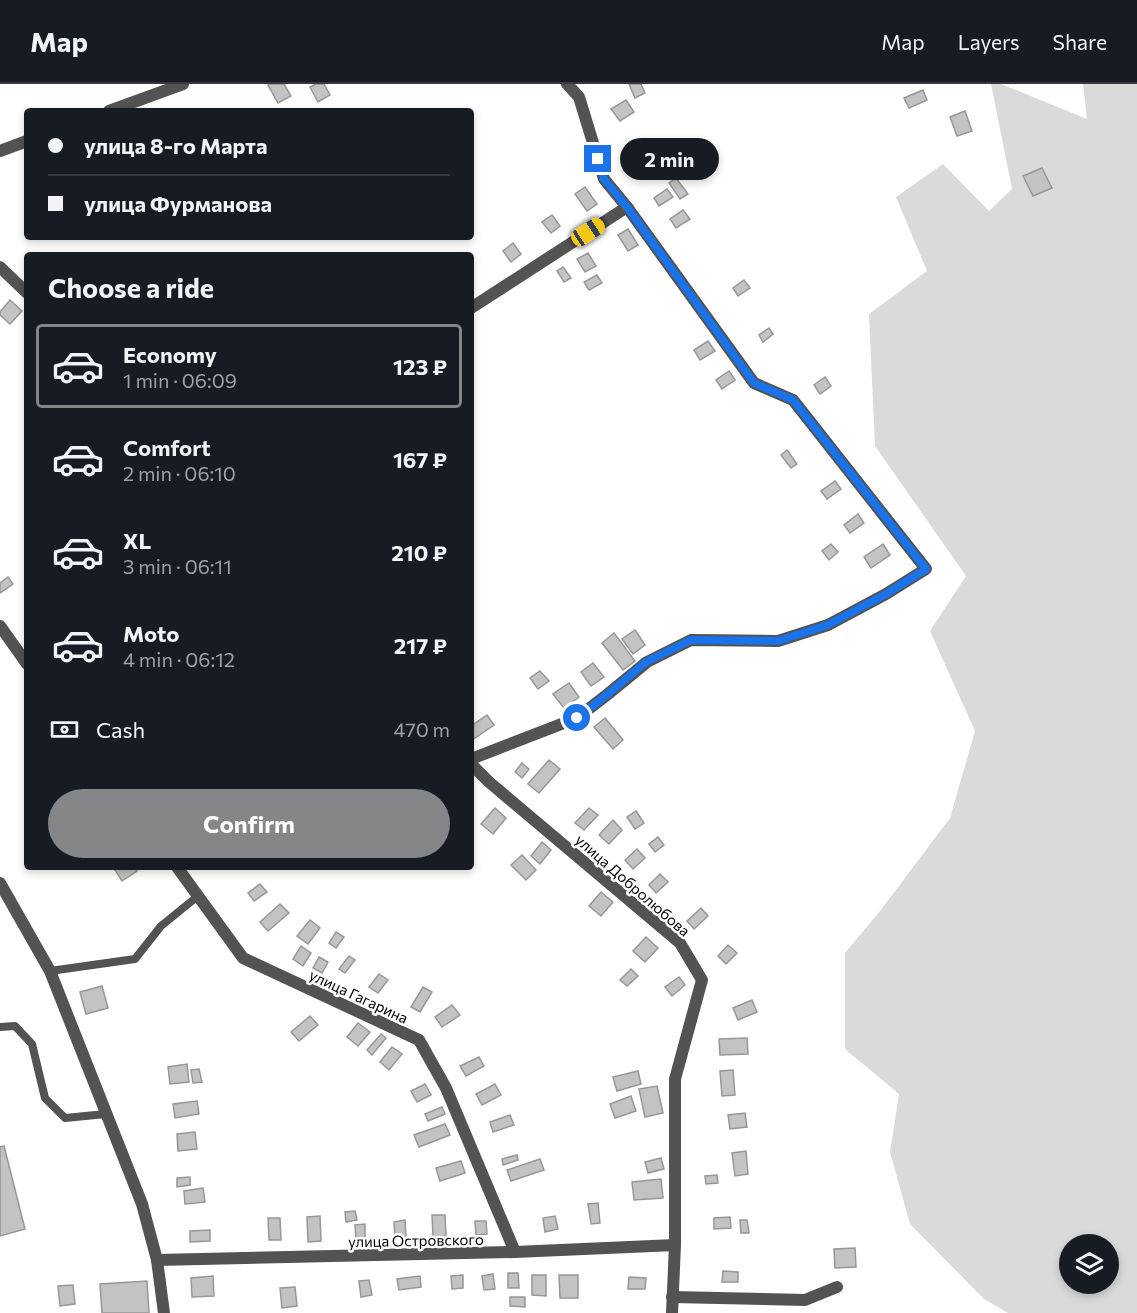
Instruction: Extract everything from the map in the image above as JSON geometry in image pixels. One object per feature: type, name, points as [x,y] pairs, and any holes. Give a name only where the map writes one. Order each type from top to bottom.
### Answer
[{"type":"street","points":[[117,108],[183,84]]},
{"type":"street","points":[[474,761],[577,718],[646,662],[691,640],[778,641],[828,625],[886,594],[926,569],[793,400],[754,383],[627,207],[604,179],[579,98],[567,84]]},
{"type":"street","points":[[0,151],[24,142]]},
{"type":"street","points":[[474,306],[627,207]]},
{"type":"street","points":[[0,267],[24,290]]},
{"type":"street","points":[[0,626],[24,660]]},
{"type":"street","name":"улица Добролюбова","points":[[474,765],[489,782],[680,943],[702,980],[675,1079],[675,1245],[672,1313]]},
{"type":"street","name":"улица Гагарина","points":[[179,870],[243,958],[419,1040],[446,1088],[515,1252]]},
{"type":"street","points":[[0,882],[50,971],[142,1204],[157,1260],[164,1313]]},
{"type":"street","name":"улица Островского","points":[[157,1260],[515,1252],[675,1245]]},
{"type":"street","points":[[672,1297],[805,1300],[837,1287]]},
{"type":"lane","points":[[50,971],[135,959],[161,926],[198,896]]},
{"type":"lane","points":[[0,1027],[15,1026],[32,1044],[45,1098],[65,1118],[106,1114]]},
{"type":"shaded area","points":[[991,84],[1001,84],[1087,119],[1083,84],[1137,84],[1137,1313],[1008,1313],[984,1299],[910,1224],[890,1152],[899,1094],[845,1049],[845,953],[880,911],[950,818],[975,731],[930,631],[966,576],[875,446],[869,314],[927,271],[896,197],[943,164],[989,211],[1012,189]]},
{"type":"building","points":[[284,84],[291,96],[278,103],[268,85]]},
{"type":"building","points":[[324,84],[330,95],[318,102],[310,87]]},
{"type":"building","points":[[629,84],[641,84],[645,93],[635,98]]},
{"type":"building","points":[[923,90],[927,100],[909,108],[904,98]]},
{"type":"building","points":[[626,100],[634,112],[620,121],[611,109]]},
{"type":"building","points":[[965,111],[972,131],[957,136],[950,117]]},
{"type":"building","points":[[1042,168],[1052,188],[1033,196],[1023,176]]},
{"type":"building","points":[[676,178],[688,194],[680,199],[669,183]]},
{"type":"building","points":[[585,187],[597,204],[587,211],[575,194]]},
{"type":"building","points":[[667,189],[673,197],[659,206],[654,198]]},
{"type":"building","points":[[683,210],[690,219],[676,228],[670,219]]},
{"type":"building","points":[[552,215],[560,226],[551,233],[542,222]]},
{"type":"building","points":[[628,229],[638,245],[628,251],[618,235]]},
{"type":"building","points":[[513,243],[521,254],[511,262],[503,251]]},
{"type":"building","points":[[588,253],[596,266],[585,272],[577,259]]},
{"type":"building","points":[[563,267],[571,278],[564,282],[557,271]]},
{"type":"building","points":[[597,275],[602,283],[589,290],[584,282]]},
{"type":"building","points":[[744,280],[750,288],[738,296],[733,288]]},
{"type":"building","points":[[10,300],[22,311],[10,324],[0,315],[0,312]]},
{"type":"building","points":[[769,328],[773,334],[763,342],[759,335]]},
{"type":"building","points":[[708,341],[715,351],[700,360],[694,350]]},
{"type":"building","points":[[729,371],[735,380],[722,389],[716,380]]},
{"type":"building","points":[[825,377],[831,386],[820,394],[814,385]]},
{"type":"building","points":[[787,450],[797,464],[791,468],[781,455]]},
{"type":"building","points":[[835,481],[841,489],[827,499],[821,491]]},
{"type":"building","points":[[858,514],[864,523],[850,533],[844,525]]},
{"type":"building","points":[[831,544],[838,552],[829,560],[822,551]]},
{"type":"building","points":[[883,544],[890,555],[871,568],[864,557]]},
{"type":"building","points":[[8,577],[13,584],[0,593],[0,583]]},
{"type":"building","points":[[635,630],[645,645],[633,654],[622,639]]},
{"type":"building","points":[[614,633],[635,661],[623,670],[602,643]]},
{"type":"building","points":[[593,663],[604,677],[591,686],[581,672]]},
{"type":"building","points":[[540,671],[549,681],[538,689],[530,678]]},
{"type":"building","points":[[569,683],[579,697],[564,708],[553,694]]},
{"type":"building","points":[[487,715],[494,725],[474,739],[474,724]]},
{"type":"building","points":[[605,718],[623,740],[613,749],[594,727]]},
{"type":"building","points":[[549,760],[560,769],[539,793],[528,784]]},
{"type":"building","points":[[522,763],[529,769],[522,778],[515,772]]},
{"type":"building","points":[[495,808],[506,818],[493,834],[481,824]]},
{"type":"building","points":[[589,808],[598,815],[584,830],[575,823]]},
{"type":"building","points":[[636,811],[644,823],[635,829],[627,817]]},
{"type":"building","points":[[613,820],[622,830],[609,844],[599,835]]},
{"type":"building","points":[[658,837],[664,845],[655,852],[649,844]]},
{"type":"building","points":[[542,842],[551,850],[540,864],[531,856]]},
{"type":"building","points":[[637,849],[645,858],[633,869],[625,860]]},
{"type":"building","points":[[522,855],[536,870],[526,880],[511,865]]},
{"type":"building","points":[[115,870],[137,871],[122,881]]},
{"type":"building","points":[[660,874],[668,882],[656,893],[649,885]]},
{"type":"building","points":[[260,884],[267,892],[254,901],[248,893]]},
{"type":"building","points":[[601,892],[613,902],[601,916],[589,906]]},
{"type":"building","points":[[280,904],[289,913],[268,931],[260,922]]},
{"type":"building","points":[[701,908],[708,916],[694,929],[687,921]]},
{"type":"building","points":[[310,920],[320,928],[308,944],[297,936]]},
{"type":"building","points":[[336,932],[344,937],[336,948],[329,943]]},
{"type":"building","points":[[646,937],[658,948],[645,962],[633,951]]},
{"type":"building","points":[[728,945],[737,953],[726,964],[718,956]]},
{"type":"building","points":[[301,946],[311,953],[303,966],[293,959]]},
{"type":"building","points":[[349,956],[355,960],[345,973],[339,969]]},
{"type":"building","points":[[319,957],[328,962],[322,973],[313,968]]},
{"type":"building","points":[[631,969],[638,976],[627,986],[620,980]]},
{"type":"building","points":[[379,974],[388,980],[378,993],[369,987]]},
{"type":"building","points":[[679,977],[685,985],[672,996],[665,987]]},
{"type":"building","points":[[102,986],[108,1008],[86,1014],[80,992]]},
{"type":"building","points":[[423,987],[432,992],[420,1012],[411,1007]]},
{"type":"building","points":[[752,1000],[757,1012],[738,1020],[733,1008]]},
{"type":"building","points":[[452,1005],[460,1015],[442,1027],[435,1017]]},
{"type":"building","points":[[310,1016],[318,1025],[299,1041],[291,1032]]},
{"type":"building","points":[[358,1023],[370,1032],[358,1046],[347,1037]]},
{"type":"building","points":[[381,1034],[386,1038],[372,1055],[367,1050]]},
{"type":"building","points":[[747,1038],[748,1054],[720,1055],[719,1039]]},
{"type":"building","points":[[392,1047],[402,1054],[389,1070],[380,1062]]},
{"type":"building","points":[[479,1057],[484,1066],[466,1076],[460,1066]]},
{"type":"building","points":[[187,1064],[189,1082],[170,1084],[168,1067]]},
{"type":"building","points":[[199,1069],[202,1082],[193,1083],[191,1070]]},
{"type":"building","points":[[733,1070],[735,1095],[722,1096],[720,1071]]},
{"type":"building","points":[[638,1071],[641,1084],[617,1091],[613,1077]]},
{"type":"building","points":[[425,1084],[431,1095],[417,1102],[411,1091]]},
{"type":"building","points":[[495,1084],[501,1095],[482,1105],[476,1094]]},
{"type":"building","points":[[657,1086],[663,1113],[645,1117],[639,1089]]},
{"type":"building","points":[[631,1096],[636,1111],[615,1118],[610,1104]]},
{"type":"building","points":[[197,1101],[199,1114],[175,1118],[173,1104]]},
{"type":"building","points":[[442,1107],[445,1114],[428,1121],[425,1114]]},
{"type":"building","points":[[745,1113],[747,1127],[730,1129],[728,1115]]},
{"type":"building","points":[[510,1115],[514,1125],[493,1132],[490,1122]]},
{"type":"building","points":[[445,1124],[450,1135],[419,1147],[414,1135]]},
{"type":"building","points":[[195,1132],[197,1149],[178,1151],[177,1134]]},
{"type":"building","points":[[4,1146],[25,1229],[0,1236],[0,1147]]},
{"type":"building","points":[[746,1151],[748,1174],[735,1176],[732,1153]]},
{"type":"building","points":[[517,1155],[518,1160],[503,1165],[502,1159]]},
{"type":"building","points":[[661,1158],[664,1169],[648,1173],[645,1162]]},
{"type":"building","points":[[540,1159],[544,1170],[511,1181],[507,1170]]},
{"type":"building","points":[[461,1161],[465,1173],[440,1181],[436,1168]]},
{"type":"building","points":[[717,1175],[718,1183],[706,1184],[705,1176]]},
{"type":"building","points":[[190,1177],[190,1185],[177,1187],[177,1178]]},
{"type":"building","points":[[661,1179],[663,1198],[634,1200],[632,1182]]},
{"type":"building","points":[[203,1188],[205,1202],[185,1204],[184,1191]]},
{"type":"building","points":[[598,1203],[600,1223],[591,1224],[588,1204]]},
{"type":"building","points":[[355,1211],[357,1220],[346,1222],[345,1212]]},
{"type":"building","points":[[432,1215],[445,1215],[446,1236],[433,1237]]},
{"type":"building","points":[[320,1216],[321,1241],[308,1242],[307,1217]]},
{"type":"building","points":[[555,1216],[558,1229],[545,1232],[543,1218]]},
{"type":"building","points":[[730,1217],[731,1228],[714,1229],[714,1218]]},
{"type":"building","points":[[268,1218],[280,1218],[281,1240],[269,1240]]},
{"type":"building","points":[[405,1220],[406,1237],[395,1238],[394,1222]]},
{"type":"building","points":[[740,1220],[747,1220],[749,1233],[741,1233]]},
{"type":"building","points":[[475,1221],[486,1221],[487,1234],[476,1235]]},
{"type":"building","points":[[365,1224],[365,1239],[356,1240],[355,1225]]},
{"type":"building","points":[[210,1230],[210,1241],[190,1242],[190,1231]]},
{"type":"building","points":[[855,1248],[856,1267],[835,1268],[834,1249]]},
{"type":"building","points":[[723,1271],[738,1272],[738,1282],[722,1282]]},
{"type":"building","points":[[508,1273],[518,1273],[519,1288],[508,1288]]},
{"type":"building","points":[[493,1274],[495,1289],[484,1290],[482,1276]]},
{"type":"building","points":[[463,1275],[463,1288],[452,1289],[451,1276]]},
{"type":"building","points":[[532,1275],[546,1275],[546,1296],[532,1295]]},
{"type":"building","points":[[559,1275],[578,1275],[578,1298],[560,1298]]},
{"type":"building","points":[[213,1276],[214,1296],[192,1297],[191,1278]]},
{"type":"building","points":[[420,1276],[421,1287],[399,1290],[397,1279]]},
{"type":"building","points":[[629,1277],[646,1278],[645,1289],[628,1289]]},
{"type":"building","points":[[369,1280],[372,1295],[361,1297],[359,1281]]},
{"type":"building","points":[[147,1281],[149,1313],[102,1313],[100,1284]]},
{"type":"building","points":[[73,1285],[75,1304],[60,1306],[58,1286]]},
{"type":"building","points":[[295,1287],[297,1306],[282,1308],[280,1288]]},
{"type":"building","points":[[510,1297],[525,1297],[525,1307],[510,1306]]},
{"type":"route","points":[[577,718],[646,662],[691,640],[778,641],[828,625],[886,594],[926,569],[793,400],[754,383],[627,207],[604,179],[598,159]]}]
